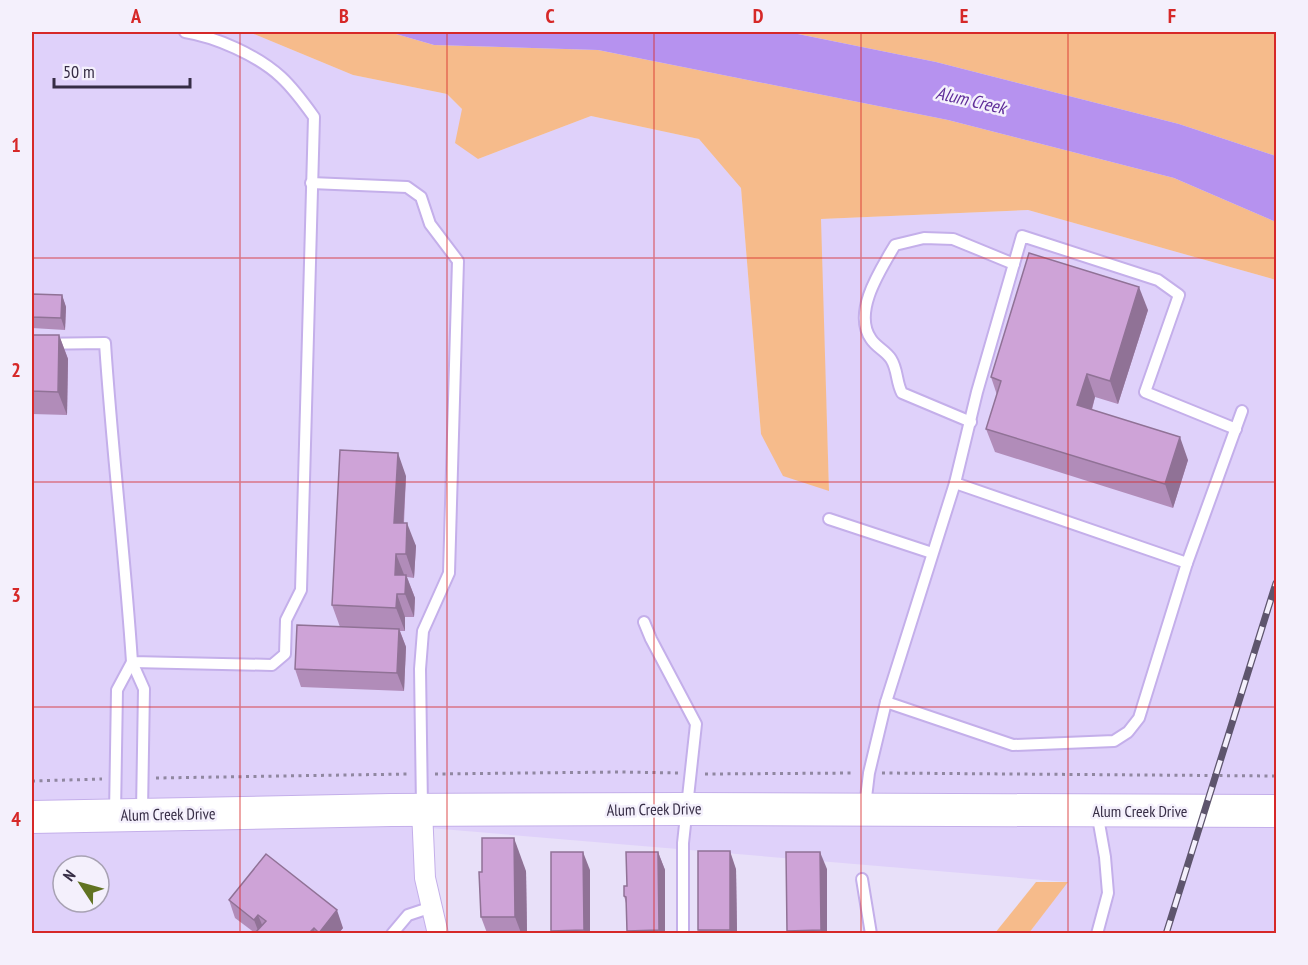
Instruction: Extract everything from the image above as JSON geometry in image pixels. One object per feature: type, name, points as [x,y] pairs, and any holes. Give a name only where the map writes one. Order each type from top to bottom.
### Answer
[{"type":"main road","name":"Alum Creek Drive","points":[[32,818],[422,810],[1276,811]]},
{"type":"street","points":[[422,810],[425,878],[438,933]]},
{"type":"lane","points":[[132,662],[272,665],[285,654],[286,620],[301,590],[314,117],[300,97],[281,77],[261,62],[207,36],[185,32]]},
{"type":"lane","points":[[311,183],[407,187],[421,197],[430,224],[458,261],[449,573],[423,631],[420,669],[422,810]]},
{"type":"lane","points":[[864,810],[869,773],[886,702],[956,483],[977,392],[1022,236],[1158,280],[1179,295],[1145,392],[1236,429]]},
{"type":"lane","points":[[971,422],[902,393],[897,384],[898,372],[890,358],[871,339],[865,321],[872,283],[895,245],[924,238],[953,239],[1014,264]]},
{"type":"lane","points":[[32,344],[105,344],[111,445],[126,570],[132,662],[144,689],[143,778],[128,815]]},
{"type":"lane","points":[[886,702],[1013,746],[1114,741],[1128,732],[1139,718],[1187,563],[1242,411]]},
{"type":"lane","points":[[956,483],[1187,563]]},
{"type":"lane","points":[[829,519],[932,553]]},
{"type":"lane","points":[[644,622],[696,724],[683,843],[683,933]]},
{"type":"lane","points":[[128,815],[116,779],[117,690],[132,662]]},
{"type":"lane","points":[[1097,812],[1104,850],[1108,893],[1097,933]]},
{"type":"lane","points":[[862,879],[871,933]]},
{"type":"lane","points":[[392,933],[408,915],[432,907]]},
{"type":"path","points":[[143,778],[620,772],[1276,776]]},
{"type":"path","points":[[32,781],[116,779]]},
{"type":"shaded area","points":[[32,32],[249,32],[353,75],[447,94],[462,109],[478,159],[591,116],[699,139],[741,187],[761,434],[829,490],[820,219],[1028,210],[1276,280],[1276,933],[1029,933],[1067,882],[418,827],[437,933],[32,933]]},
{"type":"shaded area","points":[[249,32],[389,32],[434,45],[598,50],[948,120],[1174,178],[1276,222],[1276,280],[1028,210],[821,219],[829,491],[783,476],[761,434],[741,188],[699,139],[591,116],[478,159],[455,143],[462,109],[447,94],[353,75]]},
{"type":"shaded area","points":[[788,32],[1276,32],[1276,156],[1179,124],[936,62]]},
{"type":"shaded area","points":[[1036,882],[1068,882],[1029,933],[995,933]]},
{"type":"water","name":"Alum Creek","points":[[389,32],[788,32],[936,62],[1179,124],[1276,156],[1276,222],[1174,178],[948,120],[598,50],[434,45]]},
{"type":"building","points":[[1029,253],[1139,287],[1110,381],[1087,374],[1077,405],[1180,437],[1165,484],[986,429],[1001,381],[991,377]]},
{"type":"building","points":[[32,294],[62,295],[61,318],[32,317]]},
{"type":"building","points":[[32,335],[59,335],[58,392],[32,391]]},
{"type":"building","points":[[340,450],[398,453],[394,523],[407,523],[406,554],[396,554],[395,575],[406,575],[405,594],[397,594],[396,608],[332,605]]},
{"type":"building","points":[[297,625],[399,629],[397,673],[295,669]]},
{"type":"building","points":[[482,838],[514,838],[515,917],[481,917],[479,872],[482,872]]},
{"type":"building","points":[[698,851],[730,851],[730,930],[698,930]]},
{"type":"building","points":[[551,852],[583,852],[584,930],[551,931]]},
{"type":"building","points":[[626,852],[658,852],[659,930],[627,931],[626,897],[624,896],[624,886],[627,886]]},
{"type":"building","points":[[786,852],[820,852],[821,930],[787,931]]},
{"type":"building","points":[[266,854],[337,910],[319,933],[314,928],[309,933],[255,933],[266,921],[258,915],[254,920],[229,900]]},
{"type":"railway","points":[[1166,934],[1276,583]]}]
